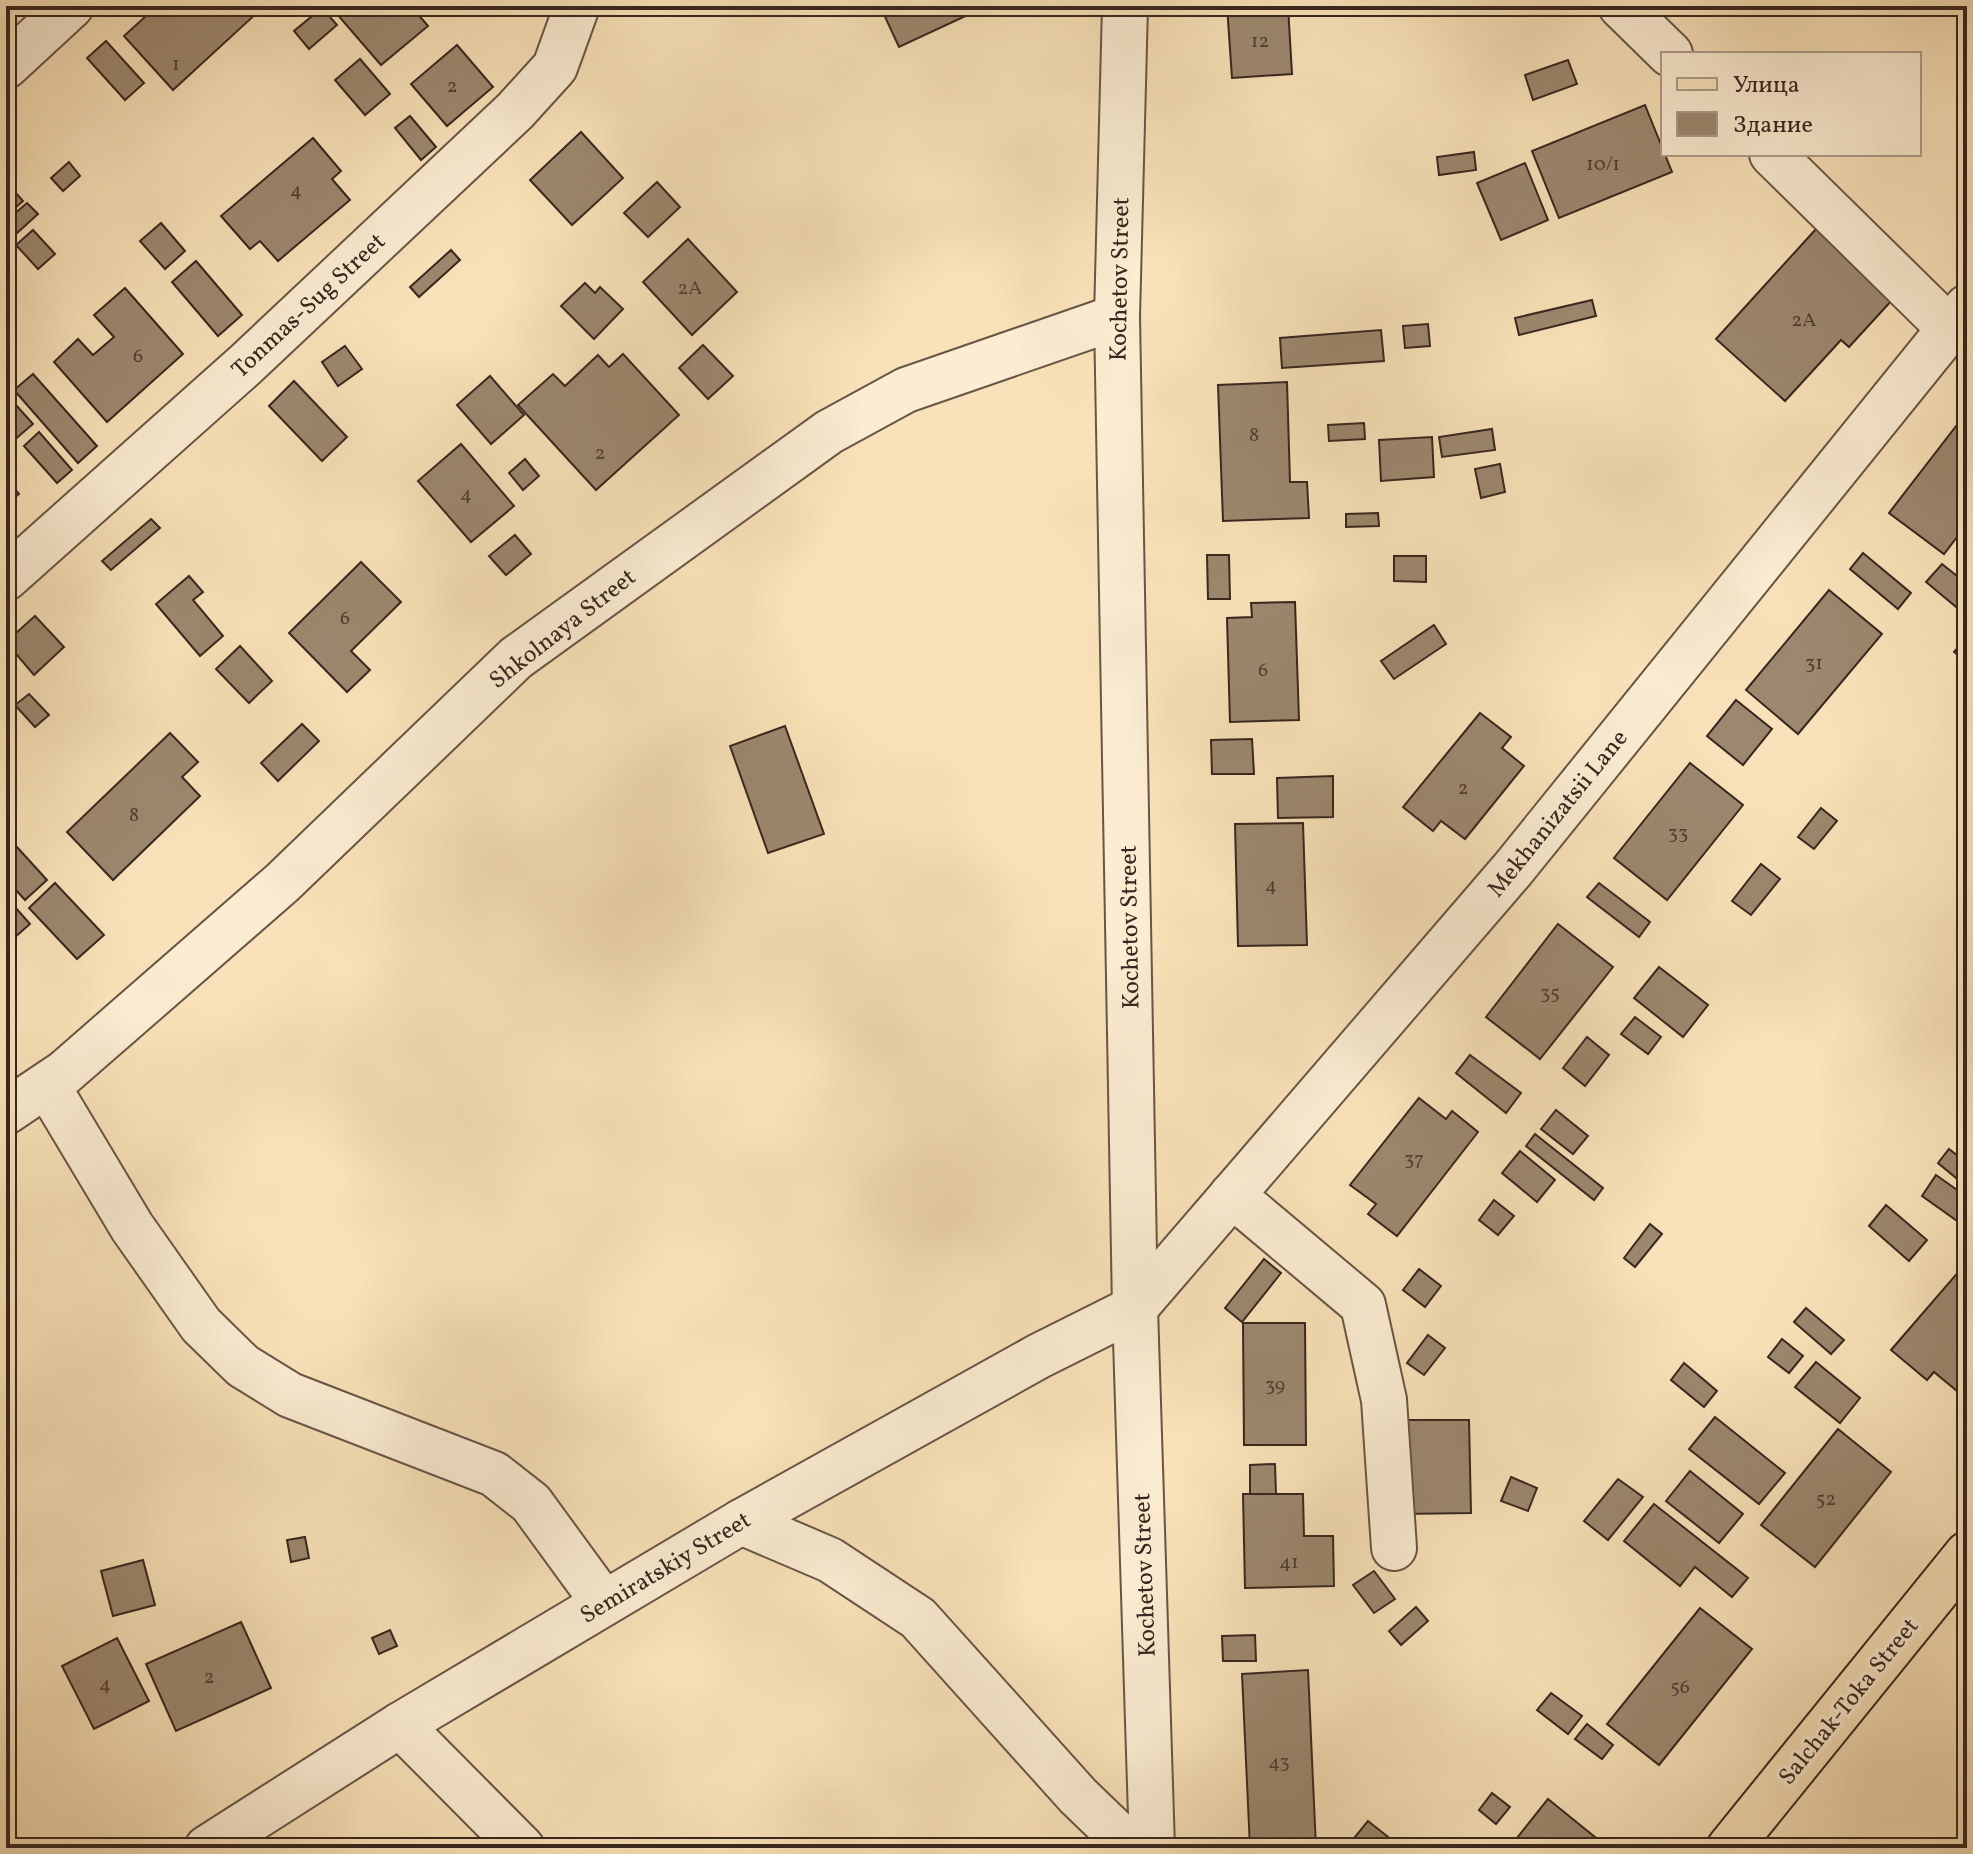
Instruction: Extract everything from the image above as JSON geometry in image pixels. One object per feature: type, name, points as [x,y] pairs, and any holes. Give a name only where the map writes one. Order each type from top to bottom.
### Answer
[{"type":"main road","name":"Salchak-Toka Street","points":[[1729,1848],[1967,1554]]},
{"type":"street","points":[[6,66],[71,6]]},
{"type":"street","name":"Tonmas-Sug Street","points":[[6,578],[245,365],[515,111],[555,67],[577,6]]},
{"type":"street","name":"Kochetov Street","points":[[1125,6],[1117,317],[1135,1308],[1152,1848]]},
{"type":"street","points":[[1621,6],[1668,52]]},
{"type":"street","points":[[1774,156],[1958,318]]},
{"type":"street","name":"Shkolnaya Street","points":[[6,1112],[47,1085],[282,883],[516,658],[816,441],[906,390],[1117,317]]},
{"type":"street","name":"Mekhanizatsii Lane","points":[[1135,1308],[1513,869],[1958,318]]},
{"type":"street","points":[[47,1085],[132,1227],[192,1313],[243,1366],[290,1395],[494,1474],[531,1503],[604,1603]]},
{"type":"street","points":[[1232,1195],[1363,1305],[1384,1400],[1394,1548]]},
{"type":"street","name":"Semiratskiy Street","points":[[207,1848],[400,1725],[741,1522],[1039,1356],[1135,1308]]},
{"type":"street","points":[[741,1522],[830,1560],[918,1618],[1078,1796],[1132,1848]]},
{"type":"street","points":[[400,1725],[522,1848]]},
{"type":"building","points":[[6,6],[23,6],[6,21]]},
{"type":"building","points":[[157,6],[254,6],[259,11],[173,90],[124,36]]},
{"type":"building","points":[[330,6],[411,6],[428,26],[381,65]]},
{"type":"building","points":[[880,6],[987,6],[899,47]]},
{"type":"building","points":[[1227,6],[1288,6],[1292,74],[1232,78]]},
{"type":"building","points":[[322,8],[337,25],[309,49],[294,31]]},
{"type":"building","points":[[106,41],[144,83],[125,100],[87,58]]},
{"type":"building","points":[[457,45],[493,87],[447,126],[411,84]]},
{"type":"building","points":[[360,59],[390,94],[365,115],[335,80]]},
{"type":"building","points":[[1568,60],[1577,84],[1533,100],[1525,75]]},
{"type":"building","points":[[1645,105],[1661,145],[1661,156],[1666,156],[1672,172],[1559,218],[1532,151]]},
{"type":"building","points":[[410,116],[436,147],[421,160],[395,128]]},
{"type":"building","points":[[581,132],[623,178],[572,225],[530,180]]},
{"type":"building","points":[[313,138],[341,171],[332,179],[350,200],[278,261],[260,241],[250,249],[221,216]]},
{"type":"building","points":[[1474,152],[1476,170],[1439,175],[1437,157]]},
{"type":"building","points":[[69,162],[80,176],[63,191],[51,178]]},
{"type":"building","points":[[1525,163],[1548,220],[1501,240],[1477,183]]},
{"type":"building","points":[[6,182],[23,201],[6,216]]},
{"type":"building","points":[[657,182],[680,207],[648,237],[624,213]]},
{"type":"building","points":[[27,203],[38,214],[17,233],[6,221]]},
{"type":"building","points":[[161,223],[185,251],[165,269],[140,241]]},
{"type":"building","points":[[1816,229],[1893,299],[1849,347],[1841,340],[1785,401],[1716,339]]},
{"type":"building","points":[[33,230],[55,254],[38,269],[16,245]]},
{"type":"building","points":[[688,239],[737,292],[692,335],[643,282]]},
{"type":"building","points":[[451,250],[460,260],[419,297],[410,287]]},
{"type":"building","points":[[196,261],[242,315],[218,336],[172,282]]},
{"type":"building","points":[[585,283],[595,293],[600,287],[623,309],[594,339],[561,306]]},
{"type":"building","points":[[125,288],[183,354],[107,422],[54,362],[78,339],[93,355],[114,337],[94,315]]},
{"type":"building","points":[[1592,300],[1596,316],[1519,335],[1515,318]]},
{"type":"building","points":[[1428,324],[1430,346],[1405,348],[1403,326]]},
{"type":"building","points":[[1381,330],[1384,361],[1282,368],[1280,338]]},
{"type":"building","points":[[703,345],[733,376],[708,399],[679,368]]},
{"type":"building","points":[[345,346],[362,369],[338,386],[322,362]]},
{"type":"building","points":[[623,354],[679,415],[596,490],[518,405],[553,374],[565,386],[598,355],[609,367]]},
{"type":"building","points":[[33,374],[97,446],[78,463],[14,390]]},
{"type":"building","points":[[490,376],[524,415],[491,444],[457,405]]},
{"type":"building","points":[[294,381],[347,437],[322,461],[269,406]]},
{"type":"building","points":[[1287,382],[1290,482],[1307,482],[1309,518],[1223,521],[1218,385]]},
{"type":"building","points":[[15,404],[33,424],[6,447],[6,412]]},
{"type":"building","points":[[1967,412],[1967,524],[1944,554],[1889,513]]},
{"type":"building","points":[[1364,423],[1365,439],[1329,441],[1328,425]]},
{"type":"building","points":[[1492,429],[1495,450],[1442,457],[1439,437]]},
{"type":"building","points":[[39,432],[72,470],[57,483],[24,446]]},
{"type":"building","points":[[1432,437],[1434,477],[1381,481],[1379,440]]},
{"type":"building","points":[[461,444],[514,506],[471,542],[418,481]]},
{"type":"building","points":[[525,459],[539,476],[523,490],[509,473]]},
{"type":"building","points":[[1500,464],[1505,492],[1481,498],[1475,469]]},
{"type":"building","points":[[6,479],[19,494],[6,505]]},
{"type":"building","points":[[1378,513],[1379,526],[1346,527],[1346,514]]},
{"type":"building","points":[[151,519],[160,528],[111,570],[102,561]]},
{"type":"building","points":[[515,535],[531,554],[506,575],[489,556]]},
{"type":"building","points":[[1863,553],[1911,593],[1898,609],[1850,569]]},
{"type":"building","points":[[1207,555],[1229,555],[1230,599],[1208,599]]},
{"type":"building","points":[[1394,556],[1426,556],[1426,582],[1394,581]]},
{"type":"building","points":[[361,562],[401,602],[351,651],[370,670],[347,692],[289,633]]},
{"type":"building","points":[[1942,564],[1967,584],[1967,616],[1926,582]]},
{"type":"building","points":[[189,576],[203,592],[193,600],[223,636],[200,656],[156,604]]},
{"type":"building","points":[[1829,590],[1882,634],[1798,734],[1746,690]]},
{"type":"building","points":[[1295,602],[1299,720],[1230,722],[1227,618],[1252,617],[1251,603]]},
{"type":"building","points":[[35,616],[64,647],[34,675],[6,642]]},
{"type":"building","points":[[1434,625],[1446,644],[1394,679],[1381,661]]},
{"type":"building","points":[[1967,637],[1967,663],[1954,652]]},
{"type":"building","points":[[240,646],[272,681],[249,703],[216,669]]},
{"type":"building","points":[[29,694],[49,715],[35,727],[15,705]]},
{"type":"building","points":[[1736,700],[1772,729],[1743,765],[1707,736]]},
{"type":"building","points":[[1480,713],[1511,737],[1502,748],[1524,766],[1465,839],[1441,821],[1433,831],[1403,807]]},
{"type":"building","points":[[302,724],[319,741],[278,781],[261,763]]},
{"type":"building","points":[[785,726],[824,834],[768,853],[730,746]]},
{"type":"building","points":[[170,733],[198,762],[182,777],[200,796],[113,880],[67,832]]},
{"type":"building","points":[[1252,739],[1254,774],[1212,774],[1211,740]]},
{"type":"building","points":[[1690,763],[1743,805],[1667,900],[1614,858]]},
{"type":"building","points":[[1333,776],[1333,817],[1278,818],[1277,778]]},
{"type":"building","points":[[1821,808],[1837,821],[1814,849],[1798,837]]},
{"type":"building","points":[[1303,823],[1307,945],[1238,946],[1235,824]]},
{"type":"building","points":[[6,835],[47,880],[25,900],[6,879]]},
{"type":"building","points":[[1761,864],[1780,879],[1751,915],[1732,901]]},
{"type":"building","points":[[55,883],[104,935],[77,959],[29,908]]},
{"type":"building","points":[[1599,883],[1650,922],[1639,937],[1587,897]]},
{"type":"building","points":[[6,897],[30,924],[6,945]]},
{"type":"building","points":[[1558,924],[1613,967],[1540,1059],[1486,1017]]},
{"type":"building","points":[[1659,967],[1708,1005],[1683,1037],[1634,998]]},
{"type":"building","points":[[1635,1017],[1661,1037],[1648,1054],[1621,1034]]},
{"type":"building","points":[[1587,1037],[1609,1055],[1585,1086],[1563,1068]]},
{"type":"building","points":[[1470,1055],[1521,1093],[1506,1113],[1456,1073]]},
{"type":"building","points":[[1419,1098],[1446,1119],[1452,1111],[1478,1132],[1397,1236],[1368,1214],[1376,1204],[1350,1185]]},
{"type":"building","points":[[1556,1110],[1588,1136],[1573,1154],[1541,1129]]},
{"type":"building","points":[[1535,1134],[1603,1188],[1594,1200],[1526,1146]]},
{"type":"building","points":[[1949,1149],[1967,1163],[1967,1187],[1938,1163]]},
{"type":"building","points":[[1520,1151],[1555,1180],[1537,1202],[1502,1173]]},
{"type":"building","points":[[1936,1175],[1967,1197],[1967,1228],[1922,1196]]},
{"type":"building","points":[[1494,1200],[1514,1216],[1498,1235],[1479,1220]]},
{"type":"building","points":[[1886,1205],[1927,1240],[1909,1261],[1869,1226]]},
{"type":"building","points":[[1650,1224],[1662,1234],[1635,1267],[1624,1258]]},
{"type":"building","points":[[1264,1259],[1281,1273],[1242,1322],[1225,1308]]},
{"type":"building","points":[[1967,1262],[1967,1379],[1957,1391],[1934,1372],[1927,1380],[1891,1350]]},
{"type":"building","points":[[1419,1269],[1441,1286],[1425,1307],[1403,1290]]},
{"type":"building","points":[[1806,1308],[1844,1340],[1831,1354],[1794,1322]]},
{"type":"building","points":[[1243,1323],[1305,1323],[1306,1445],[1244,1445]]},
{"type":"building","points":[[1428,1335],[1445,1348],[1424,1375],[1407,1363]]},
{"type":"building","points":[[1782,1339],[1803,1356],[1789,1373],[1768,1357]]},
{"type":"building","points":[[1816,1362],[1860,1398],[1840,1423],[1795,1387]]},
{"type":"building","points":[[1684,1363],[1717,1391],[1704,1407],[1671,1380]]},
{"type":"building","points":[[1715,1417],[1785,1473],[1759,1504],[1689,1449]]},
{"type":"building","points":[[1401,1420],[1469,1420],[1471,1513],[1402,1514]]},
{"type":"building","points":[[1838,1429],[1891,1472],[1815,1567],[1761,1525]]},
{"type":"building","points":[[1275,1464],[1276,1494],[1250,1494],[1250,1465]]},
{"type":"building","points":[[1690,1471],[1743,1514],[1719,1543],[1666,1501]]},
{"type":"building","points":[[1511,1477],[1537,1488],[1528,1511],[1501,1501]]},
{"type":"building","points":[[1618,1479],[1643,1497],[1608,1540],[1584,1521]]},
{"type":"building","points":[[1243,1494],[1303,1494],[1304,1536],[1333,1536],[1334,1586],[1245,1588]]},
{"type":"building","points":[[1654,1504],[1748,1578],[1732,1597],[1695,1567],[1680,1586],[1624,1541]]},
{"type":"building","points":[[305,1537],[309,1558],[291,1562],[287,1540]]},
{"type":"building","points":[[143,1560],[155,1605],[113,1616],[101,1571]]},
{"type":"building","points":[[6,1567],[9,1567],[13,1602],[6,1603]]},
{"type":"building","points":[[1374,1571],[1395,1599],[1374,1613],[1353,1585]]},
{"type":"building","points":[[1416,1607],[1428,1621],[1401,1645],[1389,1631]]},
{"type":"building","points":[[1700,1608],[1752,1649],[1659,1765],[1607,1724]]},
{"type":"building","points":[[241,1622],[271,1688],[176,1731],[146,1664]]},
{"type":"building","points":[[390,1630],[397,1646],[379,1654],[372,1638]]},
{"type":"building","points":[[1255,1635],[1256,1661],[1223,1661],[1222,1636]]},
{"type":"building","points":[[117,1638],[149,1701],[94,1729],[62,1666]]},
{"type":"building","points":[[1308,1670],[1316,1848],[1250,1848],[1242,1674]]},
{"type":"building","points":[[1551,1693],[1582,1716],[1568,1734],[1537,1710]]},
{"type":"building","points":[[1587,1724],[1613,1745],[1602,1759],[1575,1739]]},
{"type":"building","points":[[1492,1793],[1510,1807],[1496,1824],[1479,1810]]},
{"type":"building","points":[[1548,1799],[1601,1842],[1596,1848],[1509,1848]]},
{"type":"building","points":[[1368,1821],[1393,1841],[1387,1848],[1346,1848]]},
{"type":"building","points":[[1442,1838],[1455,1848],[1433,1848]]}]
